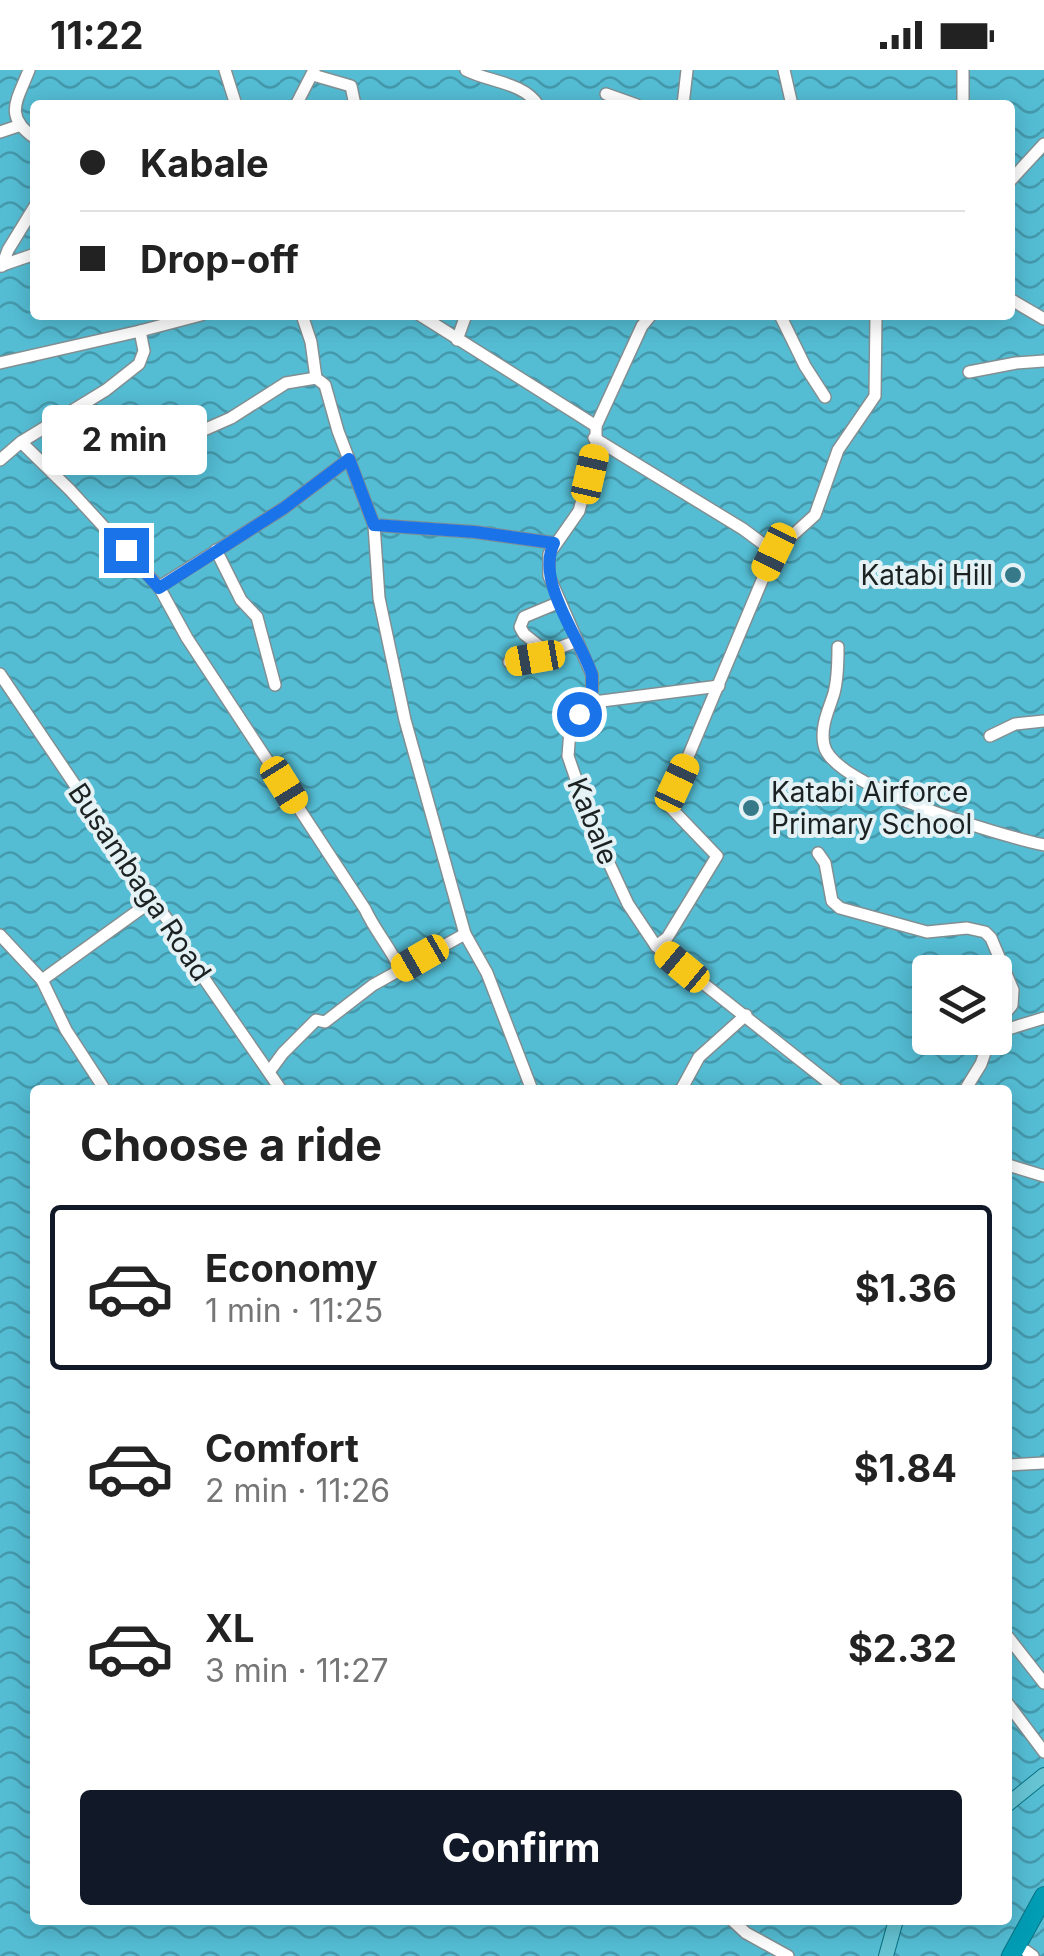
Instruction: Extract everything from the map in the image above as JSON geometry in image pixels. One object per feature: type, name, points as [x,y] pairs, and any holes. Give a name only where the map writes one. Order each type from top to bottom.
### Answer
[{"type":"highway","points":[[1023,1955],[1044,1896]]},
{"type":"highway","points":[[1023,1955],[1044,1919]]},
{"type":"main road","points":[[1012,1801],[1044,1775]]},
{"type":"main road","points":[[886,1956],[895,1925]]},
{"type":"street","points":[[29,70],[14,110],[18,126],[30,134]]},
{"type":"street","points":[[224,70],[234,100]]},
{"type":"street","points":[[466,70],[521,90],[535,100]]},
{"type":"street","points":[[684,100],[688,70]]},
{"type":"street","points":[[784,70],[791,100]]},
{"type":"street","points":[[963,100],[964,70]]},
{"type":"street","points":[[299,100],[314,72],[351,86],[354,100]]},
{"type":"street","points":[[606,94],[623,100]]},
{"type":"street","points":[[0,132],[18,126]]},
{"type":"street","points":[[1015,176],[1044,144]]},
{"type":"street","points":[[30,213],[4,247],[1,266],[30,256]]},
{"type":"street","points":[[1015,302],[1044,319]]},
{"type":"street","points":[[0,362],[182,320]]},
{"type":"street","points":[[304,320],[316,378],[325,385],[374,525],[379,598],[405,720],[465,934],[486,973],[530,1085]]},
{"type":"street","points":[[427,320],[774,552]]},
{"type":"street","points":[[457,340],[464,320]]},
{"type":"street","points":[[374,525],[475,532],[554,543],[573,522],[584,499],[596,450],[595,432],[646,320]]},
{"type":"street","points":[[782,320],[825,397]]},
{"type":"street","points":[[656,946],[666,938],[718,856],[672,809],[677,783],[774,552],[816,514],[838,450],[875,396],[876,320]]},
{"type":"street","points":[[0,460],[20,442],[106,390],[139,364],[144,351],[140,331]]},
{"type":"street","points":[[969,372],[1044,361]]},
{"type":"street","points":[[197,433],[231,418],[286,384],[316,378]]},
{"type":"street","points":[[20,442],[70,490],[159,588],[373,928],[387,941],[400,969]]},
{"type":"street","points":[[159,588],[284,508],[349,459]]},
{"type":"street","name":"Kabale","points":[[554,543],[547,566],[592,675],[592,692],[570,730],[568,756],[594,832],[628,904],[656,946],[832,1085]]},
{"type":"street","points":[[216,550],[241,600],[257,618],[275,685]]},
{"type":"street","points":[[548,653],[520,627],[524,617],[560,602]]},
{"type":"street","points":[[509,662],[578,642]]},
{"type":"street","points":[[838,646],[837,678],[824,722],[824,749],[830,760],[869,784],[928,810],[1044,845]]},
{"type":"street","name":"Busambaga Road","points":[[0,674],[278,1085]]},
{"type":"street","points":[[586,703],[720,686]]},
{"type":"street","points":[[990,736],[1015,724],[1044,721]]},
{"type":"street","points":[[818,854],[826,863],[832,902],[840,908],[927,932],[967,928],[985,932],[999,955]]},
{"type":"street","points":[[42,980],[153,900]]},
{"type":"street","points":[[269,1072],[316,1020],[325,1022],[373,985],[465,934]]},
{"type":"street","points":[[0,935],[42,980],[66,1030],[102,1085]]},
{"type":"street","points":[[684,1085],[699,1057],[746,1015]]},
{"type":"street","points":[[1012,1027],[1044,1018]]},
{"type":"street","points":[[969,1085],[984,1055]]},
{"type":"street","points":[[1012,1166],[1044,1176]]},
{"type":"street","points":[[1012,1465],[1044,1463]]},
{"type":"street","points":[[1012,1642],[1044,1684]]},
{"type":"street","points":[[1012,1709],[1044,1752]]},
{"type":"street","points":[[737,1925],[783,1954]]},
{"type":"street","points":[[763,1956],[783,1954]]},
{"type":"water","points":[[0,70],[1044,70],[1044,1956],[0,1956]]},
{"type":"place","name":"Katabi Hill","points":[[1013,575]]},
{"type":"place","name":"Katabi Airforce Primary School","points":[[751,808]]},
{"type":"route","points":[[126,550],[159,588],[284,508],[349,459],[374,525],[475,532],[554,543],[548,554],[549,576],[592,675],[592,692],[579,714]]}]
